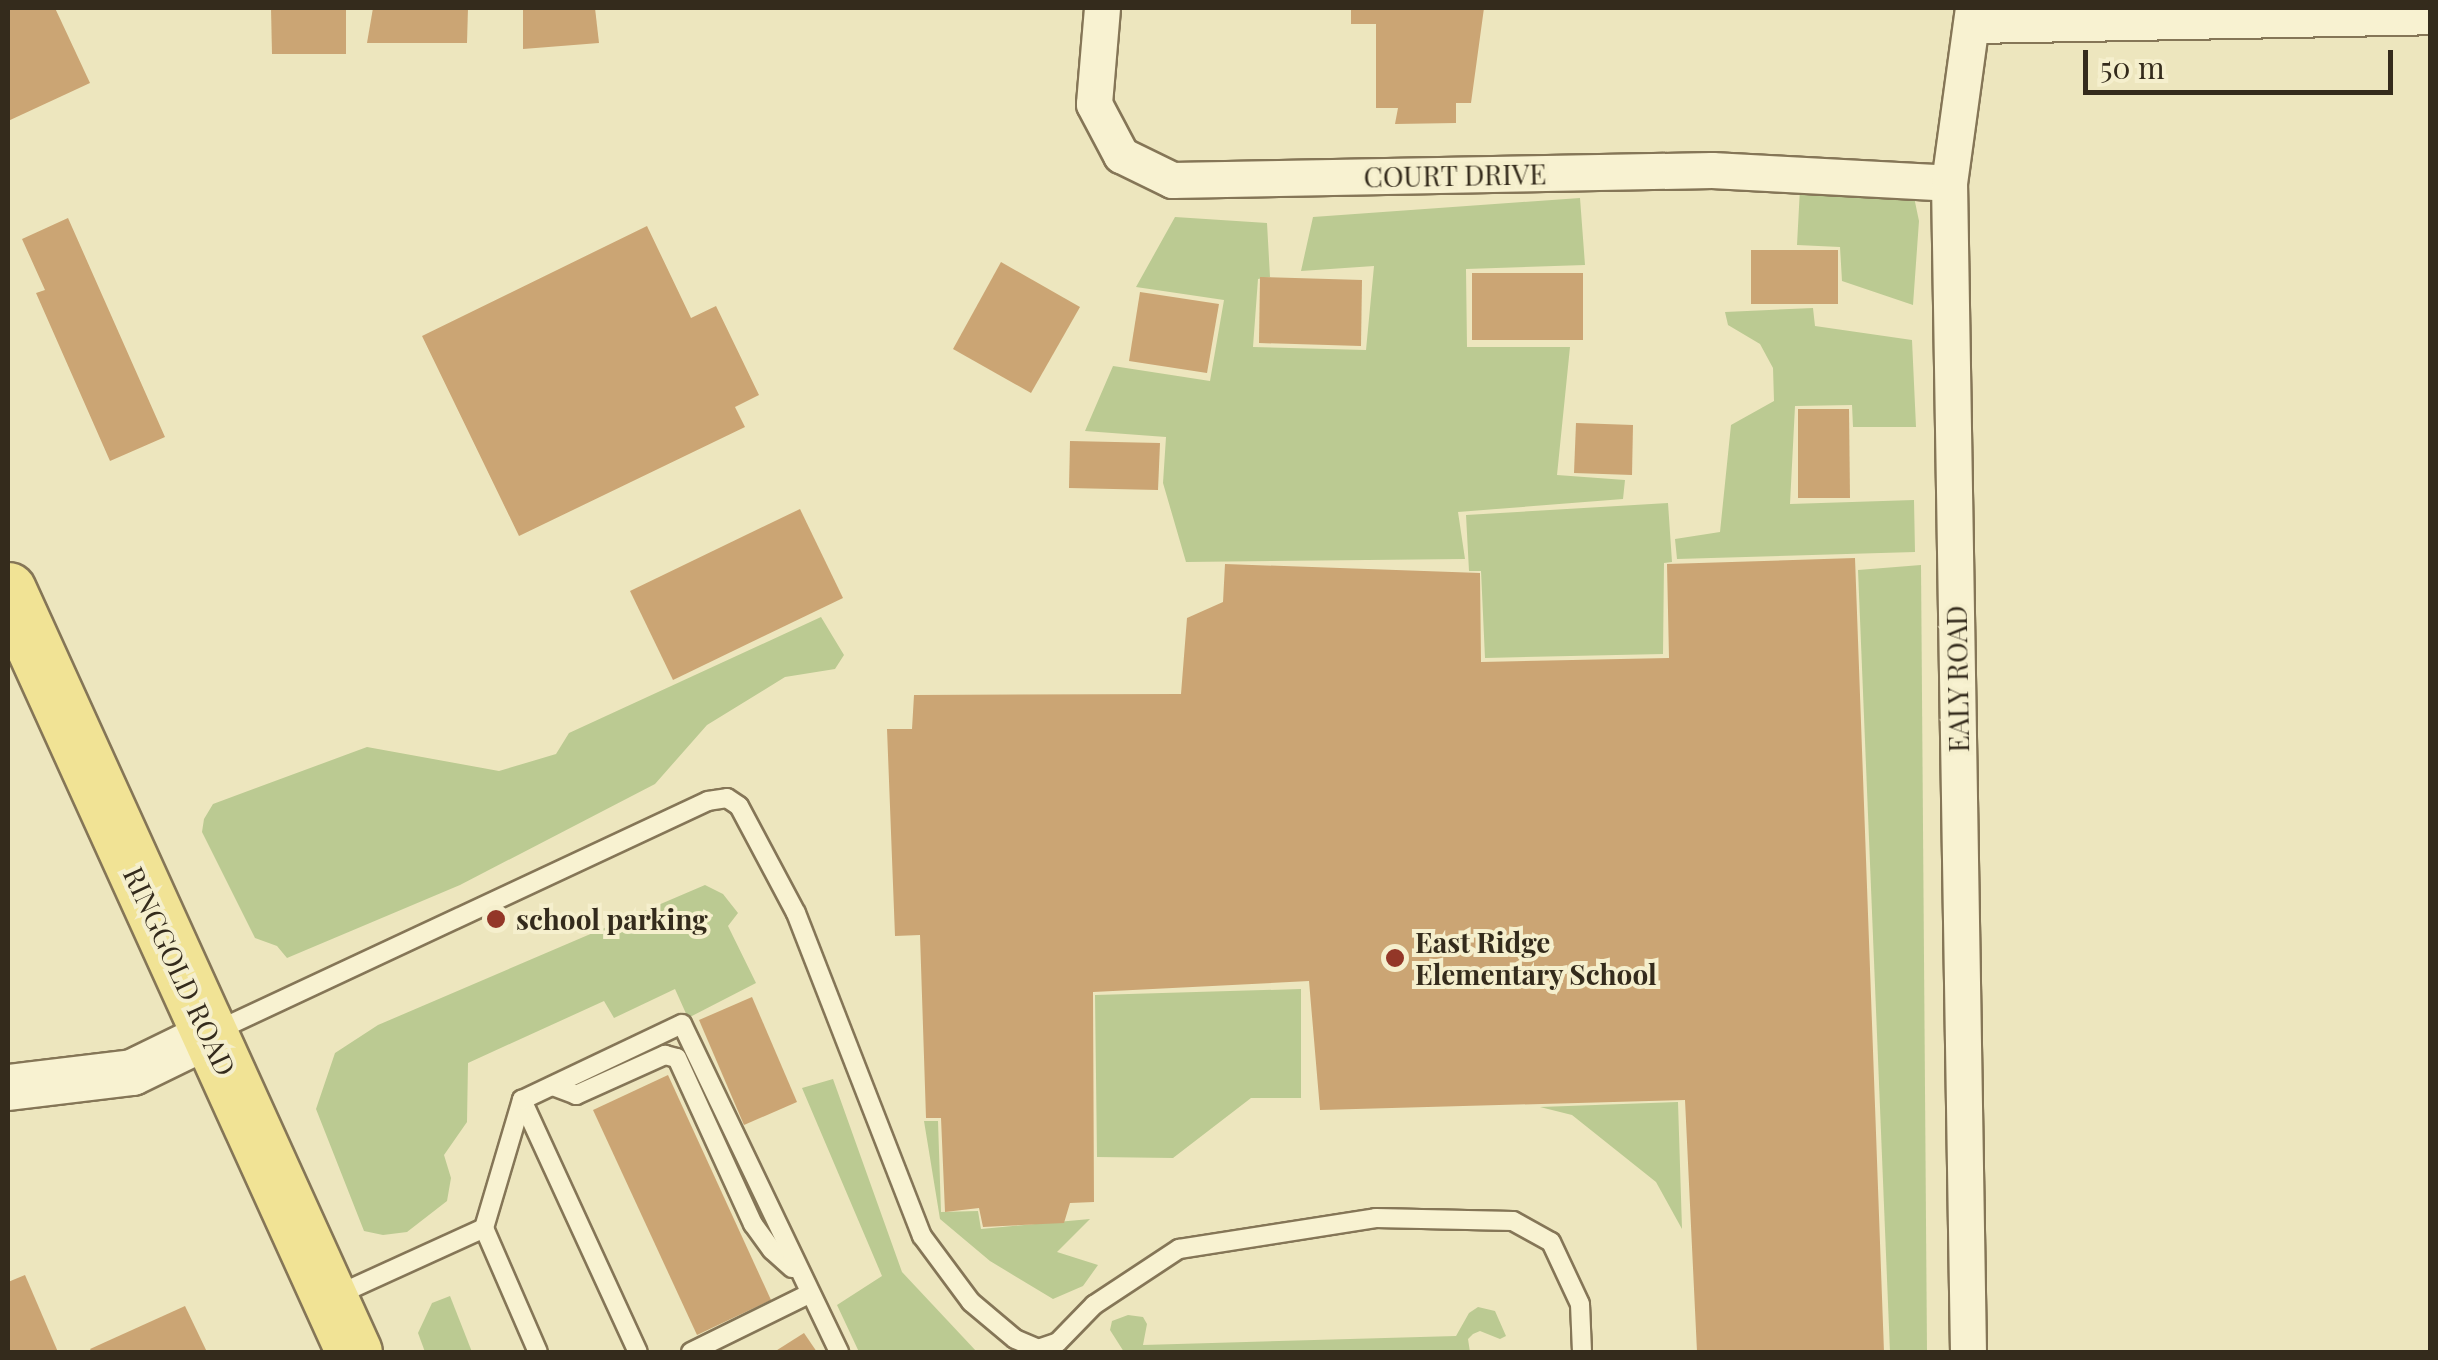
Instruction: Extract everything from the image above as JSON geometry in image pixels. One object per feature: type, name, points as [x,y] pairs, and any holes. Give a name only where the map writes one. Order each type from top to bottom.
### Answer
[{"type":"main road","name":"RINGGOLD ROAD","points":[[8,590],[26,650],[354,1352]]},
{"type":"street","name":"COURT DRIVE","points":[[1102,8],[1094,104],[1121,155],[1172,180],[1712,170],[1950,182]]},
{"type":"street","name":"EALY ROAD","points":[[1968,1352],[1950,182],[1973,16]]},
{"type":"street","points":[[1973,16],[2430,16]]},
{"type":"street","points":[[8,1087],[132,1072],[208,1035]]},
{"type":"lane","points":[[208,1035],[708,800],[726,798],[738,806],[796,913],[922,1236],[971,1302],[1015,1340],[1038,1350],[1062,1347],[1094,1305],[1178,1250],[1376,1218],[1514,1221],[1551,1242],[1580,1304],[1582,1352]]},
{"type":"lane","points":[[538,1352],[484,1228],[522,1100],[682,1024],[839,1352]]},
{"type":"lane","points":[[553,1086],[576,1095],[665,1056],[677,1058],[753,1224],[772,1250],[800,1275]]},
{"type":"lane","points":[[522,1100],[638,1352]]},
{"type":"lane","points":[[330,1298],[484,1228]]},
{"type":"lane","points":[[690,1352],[809,1294]]},
{"type":"green space","points":[[1800,188],[1914,197],[1919,221],[1913,305],[1842,281],[1840,247],[1797,245]]},
{"type":"green space","points":[[1580,198],[1585,265],[1466,269],[1467,347],[1570,347],[1557,475],[1625,480],[1623,499],[1458,512],[1465,559],[1186,562],[1163,483],[1166,437],[1085,431],[1113,366],[1210,381],[1224,300],[1136,287],[1175,217],[1267,223],[1270,277],[1258,279],[1253,347],[1366,350],[1374,266],[1301,271],[1313,217]]},
{"type":"green space","points":[[1813,308],[1815,326],[1912,340],[1916,427],[1853,427],[1852,405],[1795,406],[1790,504],[1914,500],[1915,552],[1677,559],[1675,539],[1720,532],[1731,425],[1774,401],[1773,368],[1760,344],[1728,325],[1725,312]]},
{"type":"green space","points":[[1668,503],[1672,562],[1664,563],[1663,654],[1485,658],[1481,571],[1469,571],[1466,515]]},
{"type":"green space","points":[[1921,565],[1927,1352],[1890,1352],[1858,570]]},
{"type":"green space","points":[[821,617],[844,655],[835,669],[785,677],[707,725],[655,784],[460,885],[287,958],[277,946],[255,938],[202,832],[213,804],[367,747],[499,771],[556,754],[569,733]]},
{"type":"green space","points":[[705,885],[723,894],[738,913],[728,926],[756,983],[688,1018],[675,989],[614,1018],[604,1001],[468,1063],[467,1122],[444,1155],[451,1178],[447,1201],[407,1232],[383,1235],[364,1231],[316,1109],[335,1053],[378,1025]]},
{"type":"green space","points":[[1301,989],[1301,1098],[1251,1098],[1173,1158],[1097,1157],[1095,995]]},
{"type":"green space","points":[[833,1079],[902,1272],[977,1352],[859,1352],[837,1305],[882,1276],[802,1088]]},
{"type":"green space","points":[[1678,1102],[1682,1229],[1656,1182],[1572,1115],[1540,1107]]},
{"type":"green space","points":[[924,1121],[938,1121],[941,1212],[978,1211],[981,1229],[1090,1219],[1057,1252],[1098,1265],[1083,1286],[1053,1299],[990,1261],[940,1219]]},
{"type":"green space","points":[[450,1296],[472,1352],[425,1352],[418,1333],[432,1303]]},
{"type":"green space","points":[[1478,1307],[1495,1311],[1506,1336],[1500,1339],[1480,1331],[1473,1334],[1468,1339],[1470,1352],[1124,1352],[1110,1330],[1112,1321],[1128,1315],[1143,1317],[1147,1324],[1143,1345],[1456,1336],[1469,1313]]},
{"type":"building","points":[[8,8],[55,8],[90,83],[8,121]]},
{"type":"building","points":[[271,8],[346,8],[346,54],[272,54]]},
{"type":"building","points":[[373,8],[468,8],[467,43],[367,43]]},
{"type":"building","points":[[523,8],[595,8],[599,43],[523,49]]},
{"type":"building","points":[[1351,8],[1484,8],[1471,103],[1456,103],[1456,123],[1395,124],[1398,108],[1376,108],[1376,24],[1351,24]]},
{"type":"building","points":[[68,218],[165,437],[110,461],[36,293],[45,290],[22,239]]},
{"type":"building","points":[[647,226],[691,318],[716,306],[759,395],[735,407],[745,427],[519,536],[422,336]]},
{"type":"building","points":[[1751,250],[1838,250],[1838,304],[1751,304]]},
{"type":"building","points":[[1001,262],[1080,307],[1031,393],[953,349]]},
{"type":"building","points":[[1472,273],[1583,273],[1583,340],[1472,340]]},
{"type":"building","points":[[1260,277],[1362,280],[1361,346],[1259,343]]},
{"type":"building","points":[[1140,292],[1219,304],[1207,373],[1129,361]]},
{"type":"building","points":[[1798,409],[1849,409],[1850,498],[1798,498]]},
{"type":"building","points":[[1576,423],[1633,425],[1632,475],[1574,473]]},
{"type":"building","points":[[1070,441],[1160,443],[1158,490],[1069,488]]},
{"type":"building","points":[[800,509],[843,598],[673,680],[630,591]]},
{"type":"building","name":"East Ridge Elementary School","points":[[1855,558],[1884,1352],[1697,1352],[1685,1100],[1320,1110],[1309,981],[1093,992],[1094,1202],[1070,1203],[1064,1223],[983,1227],[979,1208],[945,1212],[941,1118],[926,1118],[920,935],[895,936],[887,729],[912,729],[914,695],[1181,694],[1187,618],[1223,602],[1225,564],[1480,573],[1481,662],[1669,658],[1667,564]]},
{"type":"building","points":[[752,997],[797,1102],[744,1125],[699,1020]]},
{"type":"building","points":[[668,1075],[771,1300],[697,1335],[593,1110]]},
{"type":"building","points":[[25,1275],[58,1352],[8,1352],[8,1282]]},
{"type":"building","points":[[185,1306],[207,1352],[90,1349]]},
{"type":"building","points":[[804,1333],[817,1352],[774,1352]]},
{"type":"place","name":"school parking","points":[[496,919]]},
{"type":"place","name":"East Ridge Elementary School","points":[[1395,958]]}]
